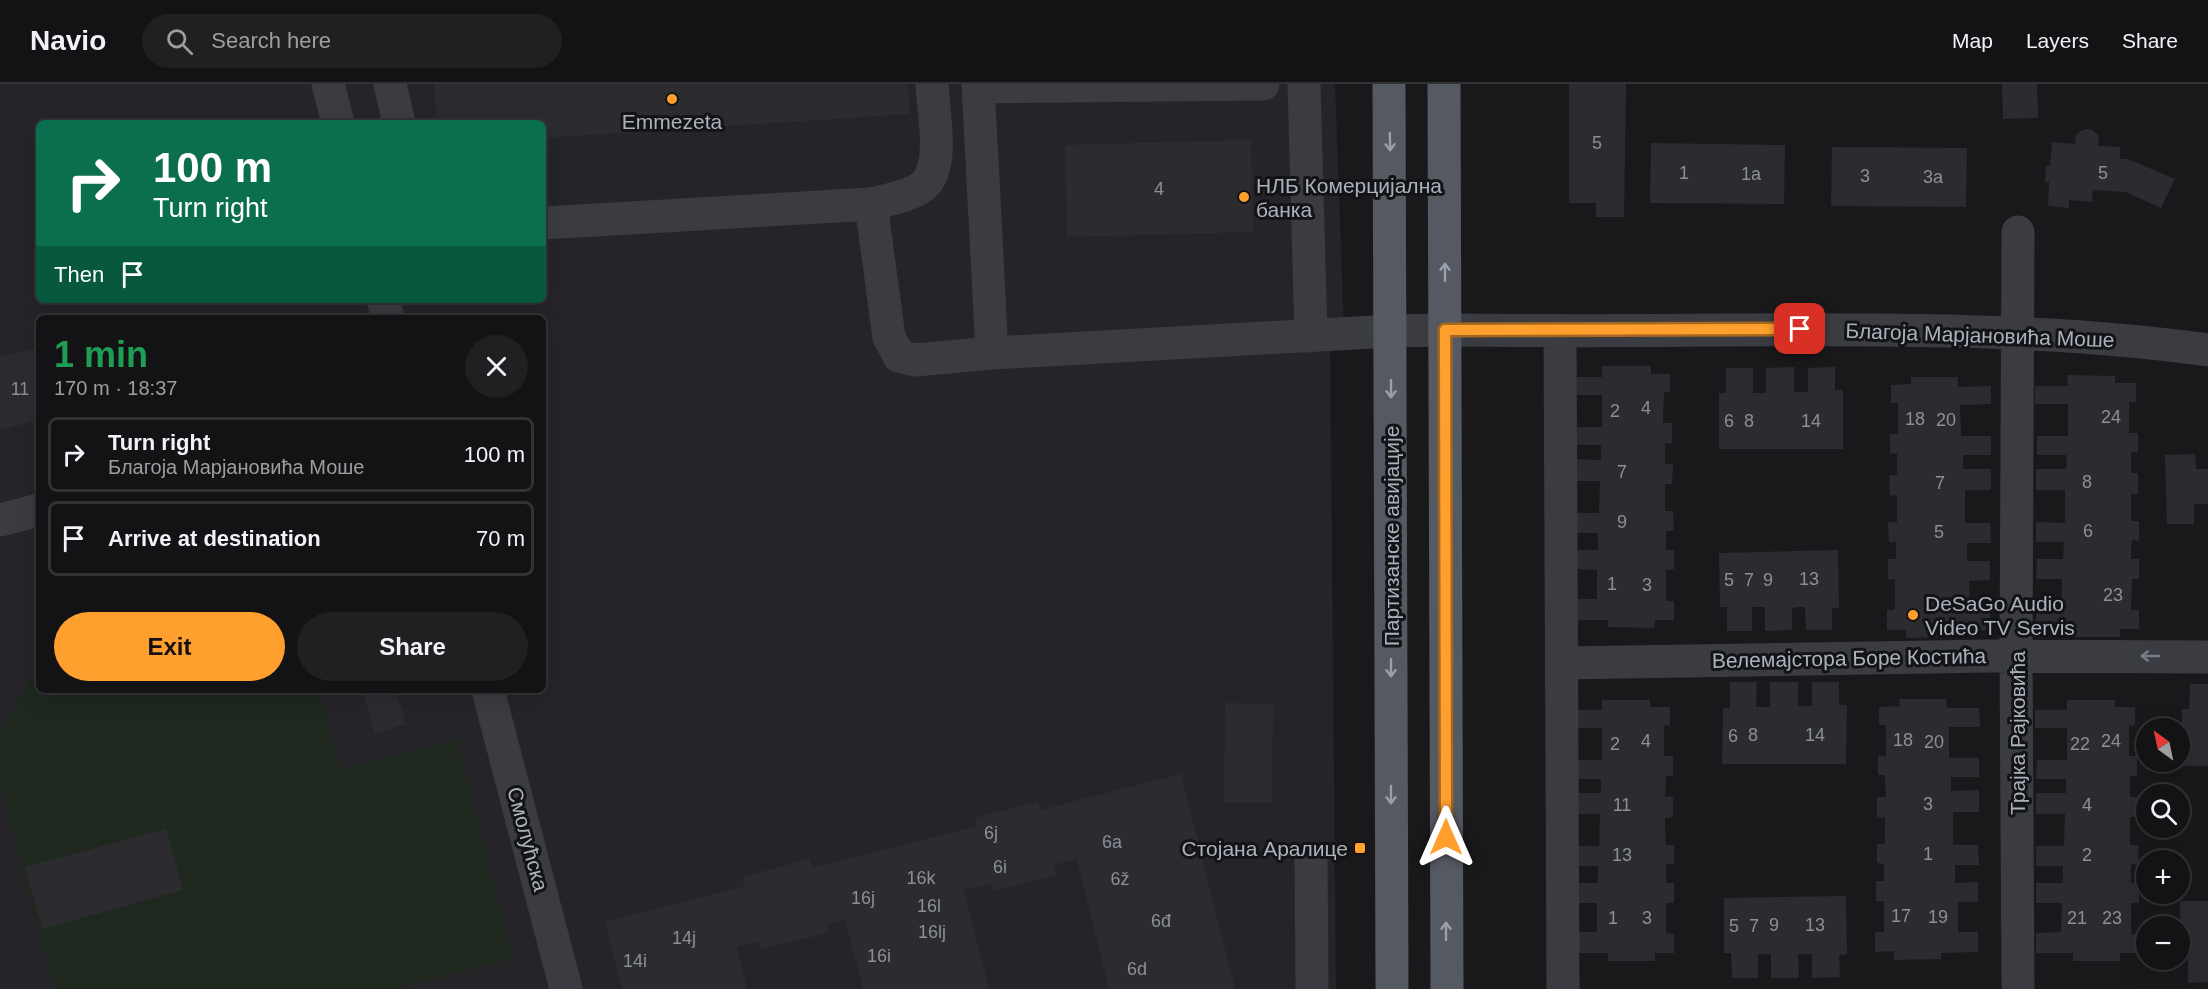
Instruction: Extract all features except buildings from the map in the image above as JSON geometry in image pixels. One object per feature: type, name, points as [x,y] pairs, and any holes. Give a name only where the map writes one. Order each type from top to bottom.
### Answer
[{"type":"main road","name":"Партизанске авијације","points":[[1389,84],[1392,989]]},
{"type":"main road","points":[[1444,84],[1447,989]]},
{"type":"street","points":[[328,84],[337,120]]},
{"type":"street","points":[[390,84],[398,120]]},
{"type":"street","points":[[546,223],[871,204],[902,197],[927,183],[935,166],[932,84]]},
{"type":"street","points":[[993,353],[978,86],[1263,84]]},
{"type":"street","points":[[1304,84],[1311,336]]},
{"type":"street","name":"Благоја Марјановића Моше","points":[[871,204],[889,337],[900,356],[915,360],[993,353],[1445,330],[1560,332],[1871,329],[2017,333],[2158,343],[2208,350]]},
{"type":"street","name":"Трајка Рајковића","points":[[2018,232],[2016,656],[2018,989]]},
{"type":"street","points":[[1560,332],[1563,989]]},
{"type":"street","points":[[0,520],[36,511]]},
{"type":"street","name":"Велемајстора Боре Костића","points":[[1562,663],[2016,656],[2208,657]]},
{"type":"street","name":"Смолућска","points":[[489,693],[566,989]]},
{"type":"street","points":[[1311,860],[1312,989]]},
{"type":"shaded area","points":[[0,84],[1335,84],[1344,331],[1330,332],[1336,989],[0,989]]},
{"type":"green space","points":[[36,671],[36,693],[320,693],[341,770],[457,739],[513,959],[396,989],[54,989],[0,783],[0,730]]},
{"type":"place","name":"Emmezeta","points":[[672,99]]},
{"type":"place","name":"НЛБ Комерцијална банка","points":[[1244,197]]},
{"type":"place","name":"DeSaGo Audio Video TV Servis","points":[[1913,615]]},
{"type":"place","name":"Стојана Аралице","points":[[1360,848]]},
{"type":"route","points":[[1446,837],[1445,330],[1560,332],[1800,329]]}]
